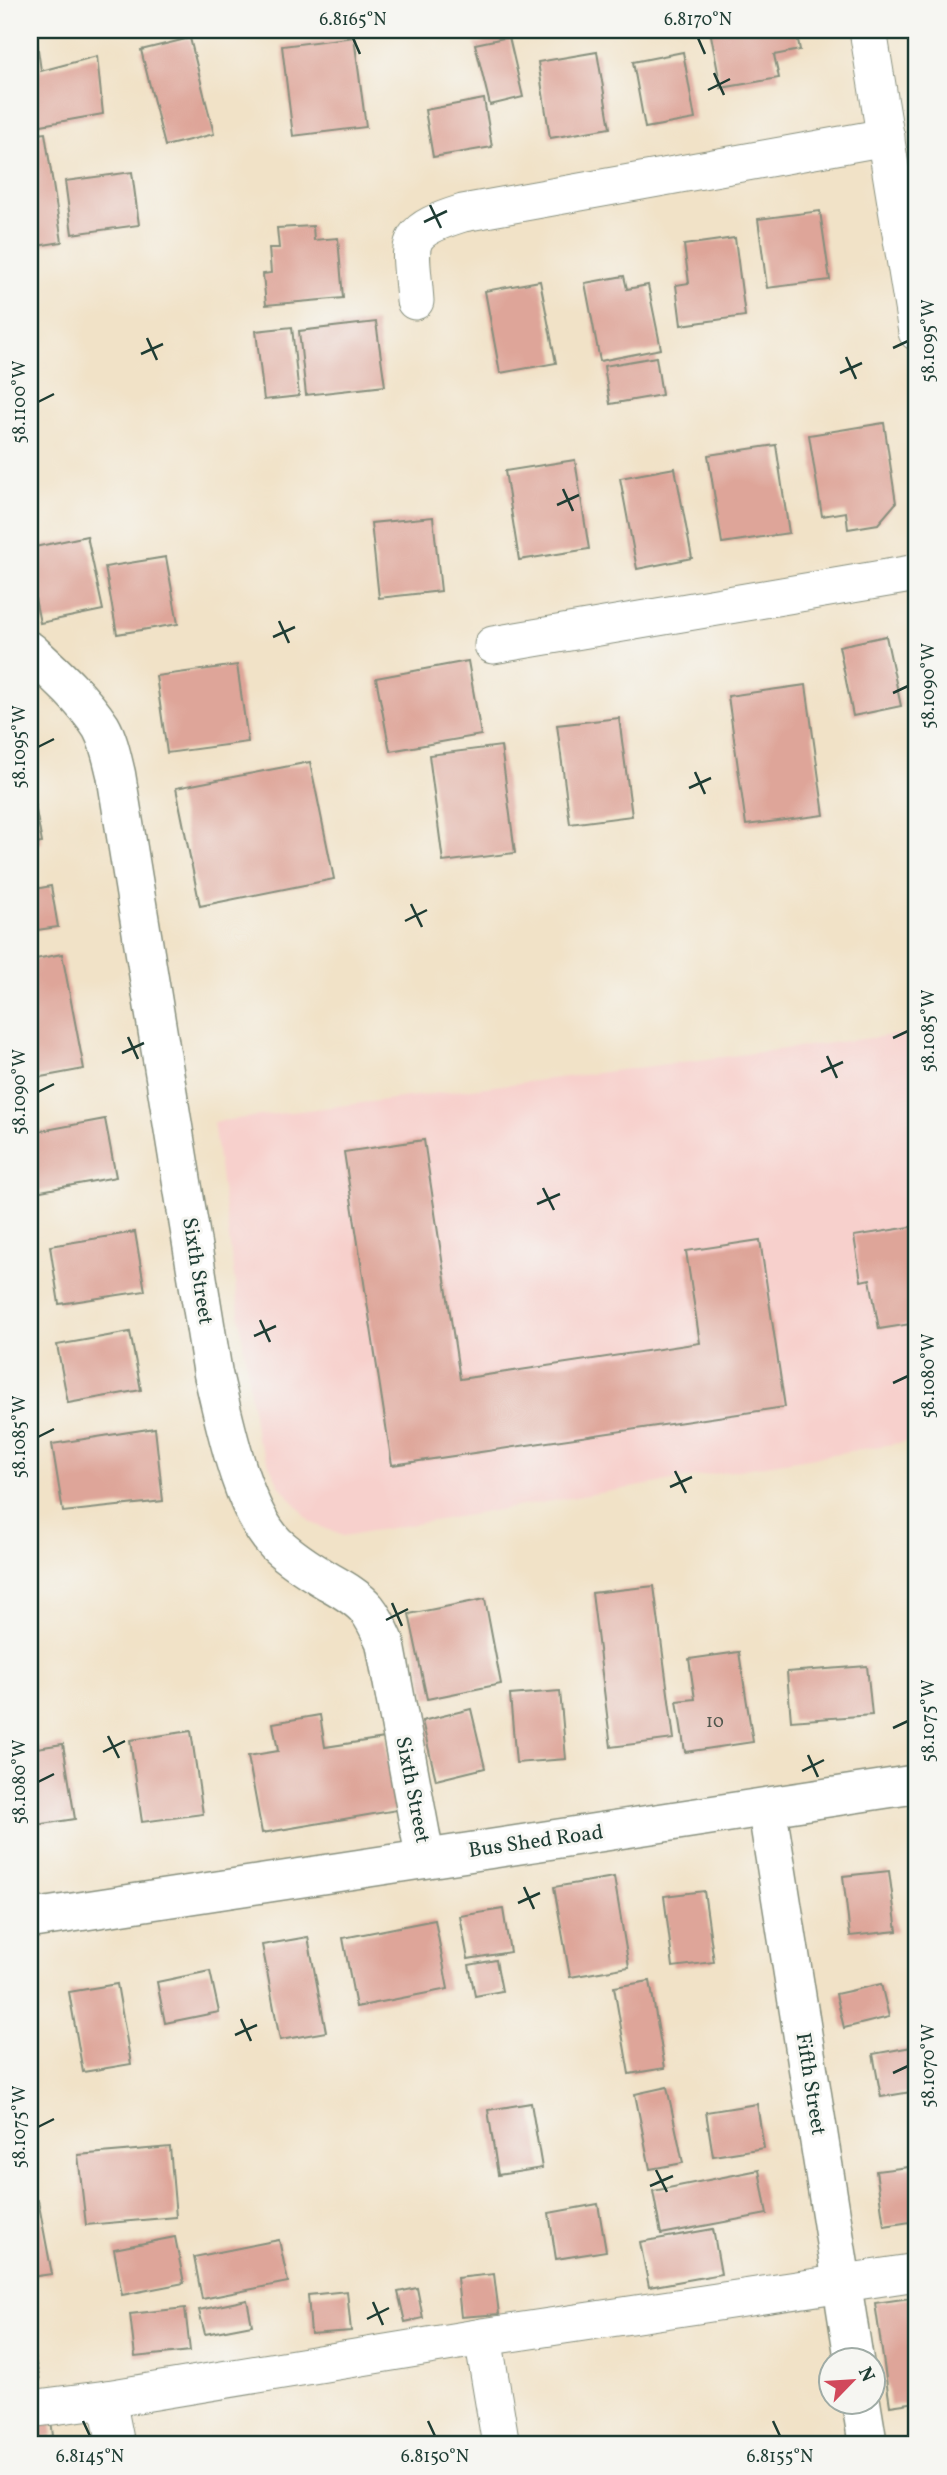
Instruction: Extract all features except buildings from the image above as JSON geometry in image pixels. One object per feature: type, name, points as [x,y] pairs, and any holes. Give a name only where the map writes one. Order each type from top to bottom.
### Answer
[{"type":"street","points":[[868,30],[917,332]]},
{"type":"street","points":[[415,301],[412,243],[421,230],[442,220],[463,213],[886,137]]},
{"type":"street","points":[[493,645],[917,573]]},
{"type":"street","name":"Sixth Street","points":[[30,651],[60,679],[90,714],[109,745],[116,774],[214,1374],[239,1468],[257,1517],[275,1543],[313,1572],[356,1598],[378,1626],[385,1642],[425,1858]]},
{"type":"street","name":"Bus Shed Road","points":[[30,1919],[917,1784]]},
{"type":"street","name":"Fifth Street","points":[[766,1809],[852,2346]]},
{"type":"street","points":[[30,2409],[917,2272]]},
{"type":"street","points":[[483,2337],[501,2445]]},
{"type":"street","points":[[107,2399],[116,2445]]},
{"type":"street","points":[[863,2416],[868,2445]]},
{"type":"shaded area","points":[[917,1032],[917,1440],[343,1536],[312,1523],[279,1485],[256,1437],[213,1122]]}]
